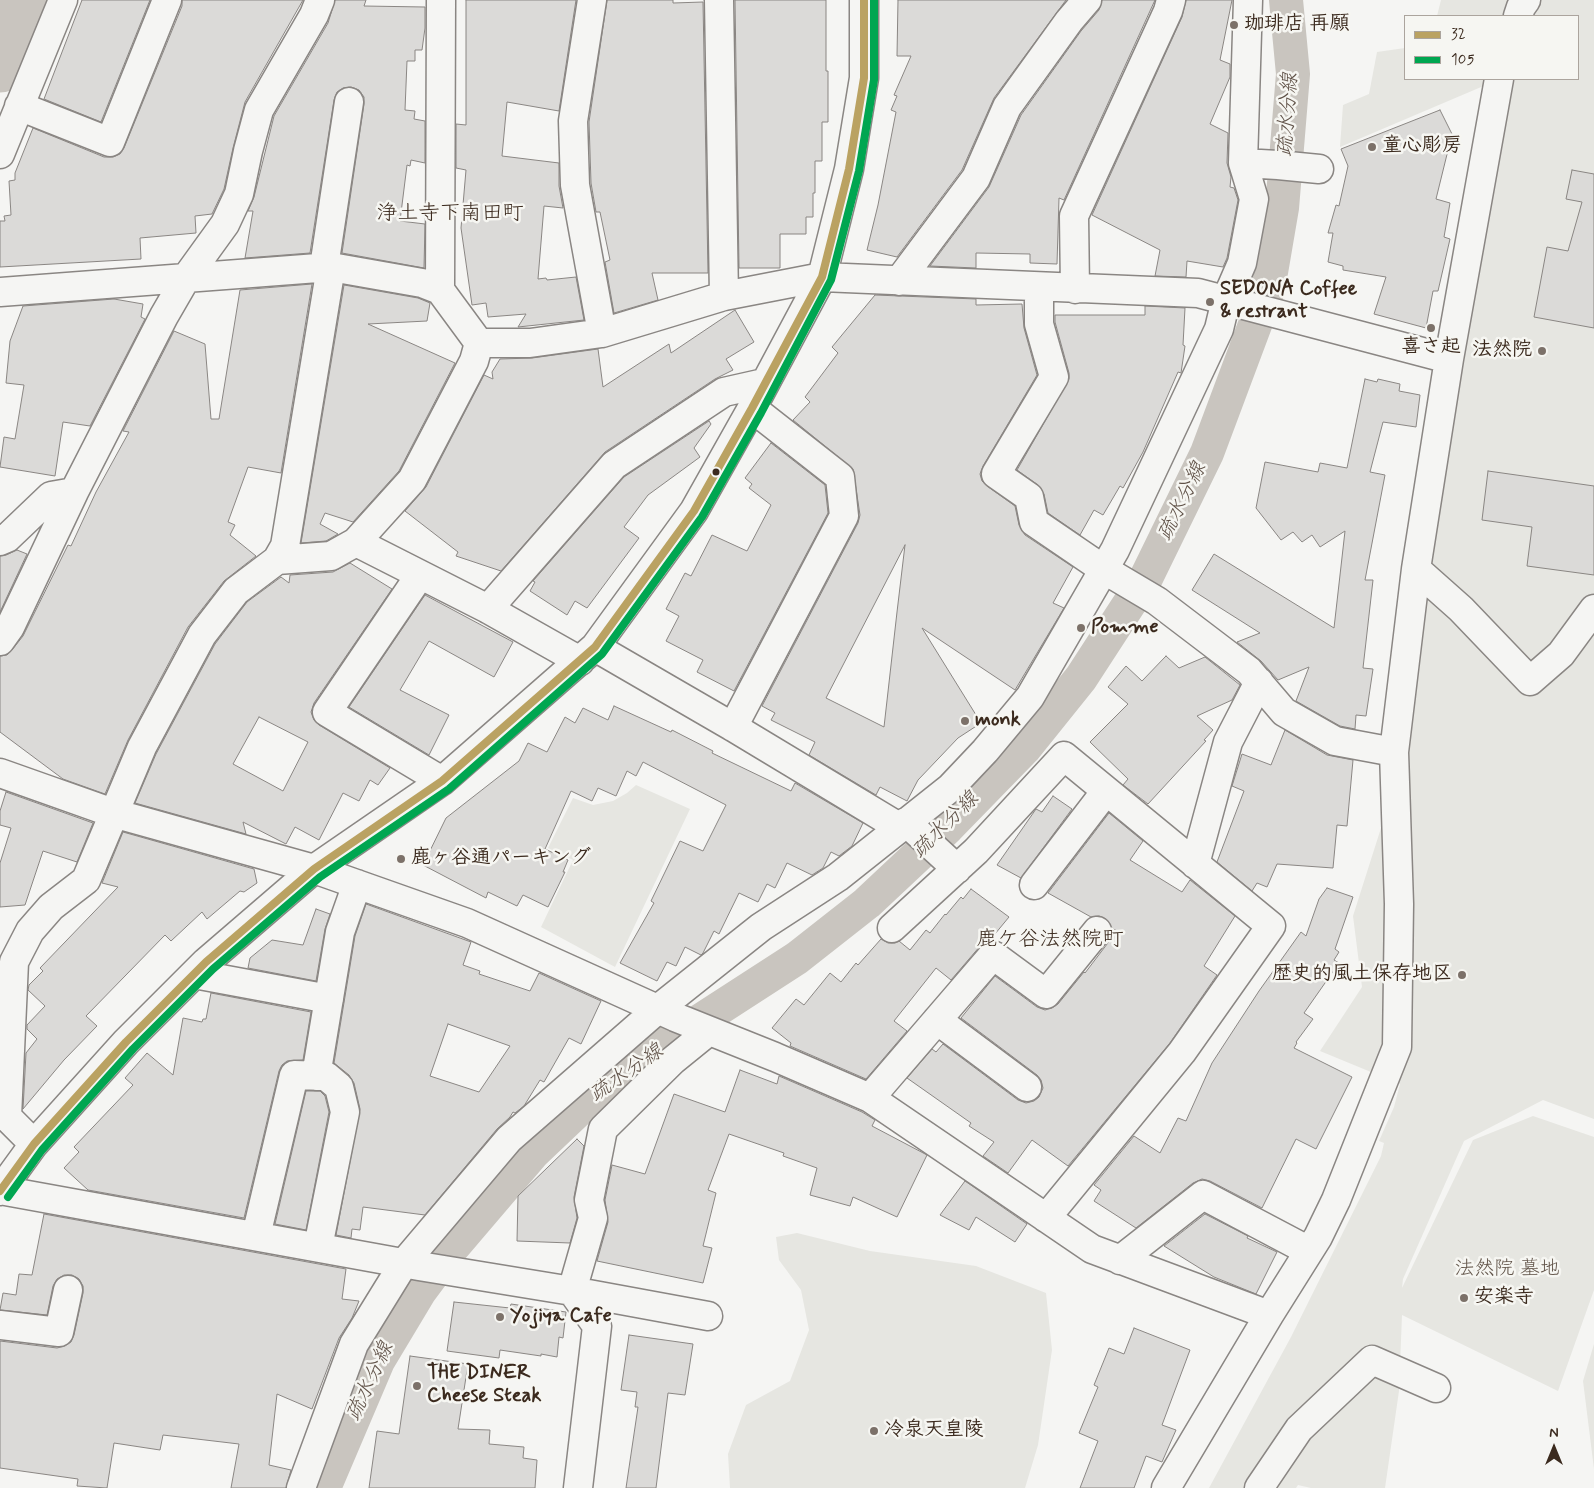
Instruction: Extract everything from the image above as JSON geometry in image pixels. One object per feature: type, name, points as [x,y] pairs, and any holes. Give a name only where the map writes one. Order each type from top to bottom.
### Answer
[{"type":"street","points":[[0,154],[63,0]]},
{"type":"street","points":[[19,106],[110,142],[167,0]]},
{"type":"street","points":[[0,641],[10,627],[74,492],[164,316],[186,278],[225,224],[239,194],[259,110],[314,15],[320,0]]},
{"type":"street","points":[[440,290],[441,0]]},
{"type":"street","points":[[592,0],[573,121],[575,185],[602,333]]},
{"type":"street","points":[[719,0],[724,296]]},
{"type":"street","points":[[708,1316],[572,1290],[411,1265],[0,1190],[34,1144],[126,1042],[194,974],[314,869],[442,780],[587,654],[694,511],[822,277],[849,169],[864,78],[864,0]]},
{"type":"street","points":[[899,281],[976,178],[1007,107],[1069,20],[1088,0]]},
{"type":"street","points":[[1075,288],[1074,216],[1168,11],[1170,0]]},
{"type":"street","points":[[572,1290],[594,1218],[589,1200],[603,1129],[672,1061],[687,1022],[761,927],[838,877],[907,827],[950,788],[985,751],[1030,697],[1110,573],[1118,542],[1219,329],[1235,302],[1254,199],[1243,163],[1248,0]]},
{"type":"street","points":[[1518,15],[1526,0]]},
{"type":"street","points":[[1166,1488],[1269,1315],[1318,1237],[1336,1200],[1397,1048],[1399,904],[1394,752],[1416,569],[1450,359],[1499,80]]},
{"type":"street","points":[[34,1144],[7,1116],[14,962],[30,931],[52,907],[86,880],[142,747],[202,635],[236,591],[277,560],[285,546],[328,267],[349,102]]},
{"type":"street","points":[[1243,163],[1298,167]]},
{"type":"street","points":[[0,292],[328,267],[422,283],[440,290],[479,344]]},
{"type":"street","points":[[479,344],[530,344],[602,333],[724,296],[822,277],[1198,293],[1450,359]]},
{"type":"street","points":[[1039,287],[1039,324],[1054,377],[996,474],[1029,497],[1034,522],[1110,573],[1151,597],[1249,671],[1284,712],[1336,741],[1394,752]]},
{"type":"street","points":[[277,560],[331,556],[356,542],[412,480],[474,361],[479,344]]},
{"type":"street","points":[[488,609],[614,465],[724,392],[764,383]]},
{"type":"street","points":[[733,727],[844,516],[840,477],[752,408]]},
{"type":"street","points":[[0,540],[7,538],[50,496],[74,492]]},
{"type":"street","points":[[356,542],[488,609],[587,654],[733,727],[907,827],[953,865]]},
{"type":"street","points":[[1416,569],[1461,609],[1530,681],[1561,654],[1594,609]]},
{"type":"street","points":[[420,574],[327,712],[442,780]]},
{"type":"street","points":[[1195,864],[1228,742],[1258,682]]},
{"type":"street","points":[[892,928],[953,865],[976,851],[1064,756],[1271,926],[1182,1052],[1046,1218]]},
{"type":"street","points":[[0,774],[113,813],[314,869],[467,923],[687,1022],[870,1098],[1092,1249],[1269,1315]]},
{"type":"street","points":[[1034,885],[1106,791]]},
{"type":"street","points":[[316,1076],[340,932],[357,884]]},
{"type":"street","points":[[870,1098],[993,954],[1046,994],[1097,931]]},
{"type":"street","points":[[194,974],[329,999]]},
{"type":"street","points":[[937,1020],[1027,1087]]},
{"type":"street","points":[[301,1488],[350,1351],[411,1265],[509,1139],[687,1022]]},
{"type":"street","points":[[256,1236],[294,1075],[326,1076],[340,1087],[345,1112],[318,1247]]},
{"type":"street","points":[[1120,1260],[1203,1195],[1309,1251]]},
{"type":"street","points":[[0,1325],[59,1332],[68,1290]]},
{"type":"street","points":[[572,1290],[597,1326],[578,1488]]},
{"type":"street","points":[[1259,1488],[1299,1429],[1372,1360],[1436,1388]]},
{"type":"green space","name":"法然院 墓地","points":[[1441,0],[1594,0],[1594,1119],[1543,1100],[1464,1141],[1403,1279],[1402,1288],[1473,1140],[1533,1116],[1594,1137],[1594,1290],[1558,1391],[1402,1315],[1399,1391],[1385,1488],[1311,1488],[1298,1485],[1296,1488],[1209,1488],[1291,1337],[1381,1156],[1384,1143],[1379,1141],[1394,1107],[1400,1084],[1320,1051],[1362,987],[1353,916],[1402,762],[1426,509],[1507,80],[1579,80],[1579,15],[1437,15]]},
{"type":"green space","points":[[1404,48],[1404,80],[1498,80],[1340,147],[1343,105],[1369,94],[1377,52]]},
{"type":"green space","points":[[636,785],[690,809],[615,967],[541,927],[573,860],[548,848],[573,798],[593,805],[613,801]]},
{"type":"green space","points":[[797,1233],[870,1251],[976,1266],[1046,1293],[1052,1350],[1038,1445],[1025,1488],[730,1488],[728,1454],[746,1405],[790,1381],[809,1330],[801,1290],[779,1260],[776,1237]]},
{"type":"green space","points":[[1594,1344],[1594,1469],[1583,1381]]},
{"type":"building","points":[[82,0],[150,0],[101,122],[44,99]]},
{"type":"building","points":[[182,0],[303,0],[245,102],[224,189],[212,214],[195,216],[196,233],[140,238],[141,259],[0,267],[0,221],[5,221],[4,216],[11,215],[9,181],[15,180],[15,173],[33,128],[104,157],[113,157],[120,154],[182,6]]},
{"type":"building","points":[[335,0],[366,0],[364,6],[425,7],[422,50],[415,50],[415,61],[407,61],[405,110],[415,111],[414,119],[425,121],[425,163],[411,160],[410,166],[407,165],[400,221],[425,224],[424,268],[342,253],[364,104],[364,97],[359,90],[351,87],[343,88],[337,92],[334,100],[310,253],[245,258],[253,211],[248,211],[254,197],[274,116],[328,23]]},
{"type":"building","points":[[466,0],[576,0],[559,111],[507,102],[502,156],[559,163],[559,186],[563,208],[544,206],[538,279],[576,277],[584,320],[518,327],[526,314],[488,317],[486,303],[472,305],[461,228],[466,170],[456,168],[456,124],[466,125]]},
{"type":"building","points":[[607,0],[673,0],[673,3],[703,2],[708,273],[652,273],[658,300],[614,313],[605,262],[610,260],[600,212],[596,212],[591,183],[589,122]]},
{"type":"building","points":[[735,0],[826,0],[828,122],[822,122],[822,161],[815,161],[813,217],[806,217],[806,234],[780,234],[780,268],[739,268]]},
{"type":"building","points":[[898,0],[1066,0],[994,98],[962,170],[897,257],[867,250],[878,205],[896,112],[891,110],[897,96],[894,95],[911,56],[897,56]]},
{"type":"building","points":[[1102,0],[1155,0],[1064,200],[1059,198],[1057,264],[1030,263],[1030,254],[976,253],[976,268],[930,266],[989,187],[1021,115],[1081,31],[1099,10]]},
{"type":"building","points":[[1186,0],[1232,0],[1220,60],[1230,64],[1230,77],[1210,124],[1228,133],[1227,163],[1231,177],[1230,187],[1234,188],[1238,200],[1227,258],[1223,267],[1187,261],[1186,277],[1155,276],[1160,250],[1092,215],[1182,17]]},
{"type":"building","points":[[1440,110],[1452,134],[1436,199],[1450,203],[1444,237],[1450,239],[1438,291],[1433,291],[1426,328],[1374,314],[1386,277],[1343,270],[1343,266],[1328,262],[1333,233],[1328,233],[1336,205],[1339,206],[1348,166],[1341,149]]},
{"type":"building","points":[[1572,170],[1594,174],[1594,328],[1534,317],[1547,247],[1568,251],[1582,202],[1566,199]]},
{"type":"building","points":[[312,284],[281,473],[248,467],[228,522],[235,525],[230,535],[256,556],[224,581],[188,627],[128,740],[105,794],[63,779],[0,732],[0,656],[7,655],[23,636],[68,545],[71,546],[96,492],[129,432],[123,431],[174,331],[205,344],[211,419],[219,419],[240,290]]},
{"type":"building","points":[[344,285],[418,298],[430,303],[427,321],[368,324],[455,363],[399,471],[353,522],[325,513],[320,524],[338,534],[326,541],[301,543]]},
{"type":"building","points":[[875,295],[976,299],[976,305],[1022,304],[1024,328],[1037,375],[980,474],[982,481],[987,486],[1015,506],[1019,525],[1025,535],[1073,567],[1053,603],[1064,608],[1015,690],[922,628],[981,723],[958,738],[918,780],[907,801],[880,787],[876,795],[809,755],[815,742],[771,720],[775,713],[762,706],[858,523],[860,515],[853,469],[793,420],[810,402],[805,397],[838,353],[832,347]],"holes":[[[905,545],[884,727],[826,698]]]},
{"type":"building","points":[[114,299],[143,304],[141,317],[145,319],[90,426],[63,422],[55,476],[0,467],[4,437],[15,439],[24,385],[6,383],[10,341],[23,306]]},
{"type":"building","points":[[1145,306],[1185,308],[1183,345],[1185,346],[1181,373],[1178,372],[1143,452],[1123,488],[1120,486],[1103,515],[1094,510],[1080,535],[1048,513],[1044,494],[1038,485],[1017,470],[1069,379],[1055,315],[1145,315]]},
{"type":"building","points":[[735,310],[754,342],[726,359],[733,370],[715,379],[605,452],[501,571],[456,556],[458,552],[405,511],[426,487],[484,375],[493,379],[492,372],[500,359],[532,358],[598,349],[603,387],[669,344],[671,353]]},
{"type":"building","points":[[1365,379],[1377,382],[1378,379],[1400,384],[1399,391],[1420,395],[1416,427],[1383,422],[1370,472],[1385,475],[1365,580],[1373,580],[1363,668],[1373,669],[1366,716],[1356,715],[1355,729],[1340,726],[1296,701],[1309,667],[1278,680],[1261,661],[1237,642],[1260,633],[1192,590],[1214,554],[1334,628],[1345,531],[1320,547],[1312,535],[1302,542],[1293,532],[1281,540],[1256,508],[1265,462],[1318,472],[1320,463],[1347,468]]},
{"type":"building","points":[[709,421],[711,424],[694,448],[700,457],[648,495],[624,527],[639,538],[587,608],[575,601],[567,615],[530,591],[535,582],[533,581],[624,477]]},
{"type":"building","points":[[771,443],[825,485],[828,513],[734,691],[697,672],[703,660],[666,641],[679,616],[666,609],[685,573],[691,576],[712,535],[747,551],[771,505],[749,488],[752,484],[745,478]]},
{"type":"building","points":[[1488,471],[1594,486],[1594,575],[1527,566],[1532,527],[1482,520]]},
{"type":"building","points":[[17,550],[27,554],[0,612],[0,556]]},
{"type":"building","points":[[350,563],[392,589],[314,703],[311,712],[314,720],[319,725],[390,768],[378,785],[370,780],[359,801],[343,793],[319,840],[295,827],[286,844],[243,822],[246,834],[135,803],[156,754],[215,644],[247,602],[281,577],[289,583],[290,575],[333,572]],"holes":[[[259,717],[308,742],[283,791],[233,764]]]},
{"type":"building","points":[[425,595],[513,642],[494,677],[429,641],[400,690],[449,715],[429,755],[349,707]]},
{"type":"building","points":[[1166,656],[1179,668],[1205,657],[1240,685],[1232,700],[1197,716],[1213,730],[1204,740],[1206,741],[1148,804],[1123,785],[1128,779],[1090,742],[1128,704],[1108,687],[1126,666],[1142,681]]},
{"type":"building","points":[[614,706],[671,732],[672,730],[713,751],[712,753],[791,791],[795,783],[863,823],[852,846],[839,856],[831,852],[823,868],[812,875],[787,863],[775,888],[767,884],[758,902],[739,893],[719,934],[714,931],[703,953],[701,955],[685,947],[676,966],[667,962],[657,981],[620,963],[654,903],[651,901],[680,841],[703,851],[726,805],[643,762],[636,776],[627,771],[616,796],[598,788],[592,801],[571,791],[545,849],[568,860],[563,872],[565,872],[548,907],[523,895],[517,906],[488,892],[486,898],[423,865],[446,818],[519,761],[528,743],[547,752],[565,717],[575,723],[583,708],[608,720]]},
{"type":"building","points":[[1285,730],[1327,755],[1353,760],[1347,826],[1337,825],[1333,868],[1277,864],[1267,887],[1257,883],[1252,891],[1217,862],[1244,791],[1232,786],[1242,754],[1271,765]]},
{"type":"building","points":[[6,792],[93,823],[77,862],[43,851],[25,905],[0,907],[0,863],[11,828],[0,825],[0,811]]},
{"type":"building","points":[[1053,796],[1072,809],[1021,878],[997,865],[1036,809],[1042,812]]},
{"type":"building","points":[[1109,813],[1143,841],[1130,860],[1182,892],[1190,880],[1235,916],[1204,966],[1217,975],[1170,1043],[1068,1166],[1032,1140],[1008,1173],[983,1156],[994,1142],[969,1126],[971,1123],[907,1078],[932,1049],[936,1052],[943,1044],[1018,1100],[1026,1103],[1034,1101],[1039,1097],[1043,1088],[1041,1080],[1037,1075],[961,1018],[995,976],[1037,1007],[1045,1010],[1052,1008],[1058,1004],[1085,973],[1117,931],[1112,928],[1106,919],[1099,916],[1091,917],[1048,893]]},
{"type":"building","points":[[123,832],[254,869],[257,883],[244,892],[240,891],[207,919],[202,912],[171,941],[165,935],[86,1016],[97,1026],[64,1060],[23,1109],[26,1053],[37,1039],[27,1029],[27,1025],[45,1006],[28,990],[29,985],[43,971],[40,968],[118,887],[102,883]]},
{"type":"building","points":[[1327,888],[1353,897],[1335,949],[1339,952],[1334,960],[1339,963],[1304,1013],[1313,1019],[1296,1042],[1294,1048],[1352,1077],[1316,1149],[1296,1139],[1262,1208],[1210,1181],[1202,1179],[1193,1183],[1136,1228],[1094,1201],[1101,1190],[1094,1185],[1134,1136],[1160,1153],[1178,1118],[1186,1121],[1212,1063],[1259,991],[1301,932],[1306,936],[1319,899]]},
{"type":"building","points":[[971,889],[1009,917],[990,940],[981,945],[951,980],[936,968],[894,1021],[907,1031],[866,1079],[790,1046],[791,1043],[772,1028],[796,999],[804,1005],[830,973],[841,982],[856,963],[858,965],[881,939],[888,943],[899,941],[910,950],[926,930],[930,933],[945,914],[961,897],[963,899]]},
{"type":"building","points":[[366,904],[471,942],[463,965],[480,971],[479,974],[530,991],[539,973],[601,1001],[581,1044],[569,1038],[544,1082],[540,1080],[524,1106],[515,1113],[513,1112],[497,1129],[425,1215],[363,1207],[360,1230],[352,1229],[351,1238],[336,1235],[360,1109],[354,1083],[349,1075],[334,1063],[355,936]],"holes":[[[448,1024],[510,1046],[479,1092],[430,1076]]]},
{"type":"building","points":[[316,909],[330,914],[325,929],[316,981],[248,968],[250,958],[272,940],[303,945]]},
{"type":"building","points":[[211,993],[311,1012],[303,1060],[287,1061],[279,1071],[244,1218],[88,1190],[64,1168],[79,1152],[74,1147],[133,1085],[125,1078],[147,1053],[173,1075],[183,1018],[202,1022],[203,1019],[206,1019]]},
{"type":"building","points":[[740,1070],[777,1084],[779,1076],[862,1112],[875,1120],[872,1126],[927,1155],[897,1217],[853,1197],[850,1206],[810,1195],[817,1168],[783,1156],[784,1153],[729,1134],[708,1190],[716,1193],[703,1246],[712,1248],[703,1283],[597,1261],[608,1222],[605,1200],[612,1165],[645,1174],[674,1094],[725,1112]]},
{"type":"building","points":[[306,1091],[320,1091],[325,1096],[329,1112],[306,1230],[275,1224]]},
{"type":"building","points":[[577,1139],[584,1146],[574,1197],[577,1218],[570,1243],[517,1241],[518,1196]]},
{"type":"building","points":[[965,1181],[1027,1224],[1015,1242],[976,1217],[969,1230],[940,1215]]},
{"type":"building","points":[[44,1214],[346,1269],[342,1299],[359,1301],[352,1318],[339,1338],[312,1409],[277,1394],[269,1465],[291,1470],[286,1488],[231,1488],[239,1444],[163,1435],[160,1450],[114,1443],[107,1488],[77,1486],[78,1479],[0,1468],[0,1341],[57,1348],[65,1346],[71,1342],[74,1335],[83,1293],[83,1286],[79,1279],[72,1275],[64,1275],[57,1279],[53,1286],[47,1315],[0,1310],[3,1293],[16,1295],[19,1274],[32,1275]]},
{"type":"building","points":[[1205,1214],[1248,1236],[1247,1238],[1277,1252],[1256,1294],[1214,1277],[1164,1246]]},
{"type":"building","points":[[454,1302],[510,1308],[511,1304],[566,1312],[563,1338],[559,1337],[557,1357],[500,1350],[499,1358],[447,1351]]},
{"type":"building","points":[[1134,1328],[1190,1350],[1162,1425],[1176,1430],[1162,1462],[1146,1456],[1134,1488],[1080,1488],[1098,1441],[1079,1433],[1098,1387],[1094,1385],[1109,1348],[1124,1354]]},
{"type":"building","points":[[629,1335],[693,1344],[685,1395],[668,1393],[656,1488],[626,1488],[638,1407],[635,1407],[637,1392],[621,1390]]},
{"type":"building","points":[[410,1356],[468,1364],[458,1429],[490,1430],[489,1444],[524,1447],[523,1458],[537,1460],[535,1488],[369,1488],[377,1431],[399,1434]]},
{"type":"waterway","points":[[0,63],[26,0]]},
{"type":"waterway","name":"疏水分線","points":[[324,1488],[378,1361],[420,1291],[452,1248],[533,1153],[591,1098],[678,1035],[797,958],[867,903],[948,827],[1024,749],[1081,678],[1146,578],[1207,453],[1268,290],[1282,208],[1293,74],[1286,0]]},
{"type":"transit line","name":"32","points":[[0,1191],[34,1144],[126,1042],[206,962],[314,869],[442,781],[595,647],[694,511],[822,277],[849,169],[864,78],[864,0]]},
{"type":"transit line","name":"105","points":[[8,1197],[42,1150],[133,1049],[213,969],[320,877],[449,789],[602,654],[702,517],[761,413],[831,280],[859,171],[874,80],[874,0]]},
{"type":"place","name":"珈琲店 再願","points":[[1234,25]]},
{"type":"place","name":"童心彫房","points":[[1372,147]]},
{"type":"place","name":"SEDONA Coffee & restrant","points":[[1210,302]]},
{"type":"place","name":"喜さ起","points":[[1431,328]]},
{"type":"place","name":"法然院","points":[[1542,351]]},
{"type":"place","name":"Pomme","points":[[1081,628]]},
{"type":"place","name":"monk","points":[[965,721]]},
{"type":"place","name":"鹿ヶ谷通パーキング","points":[[401,859]]},
{"type":"place","name":"歴史的風土保存地区","points":[[1462,975]]},
{"type":"place","name":"安楽寺","points":[[1464,1298]]},
{"type":"place","name":"Yojiya Cafe","points":[[500,1317]]},
{"type":"place","name":"THE DINER Cheese Steak","points":[[417,1386]]},
{"type":"place","name":"冷泉天皇陵","points":[[874,1431]]},
{"type":"district","name":"浄土寺下南田町","points":[[450,215]]},
{"type":"district","name":"鹿ケ谷法然院町","points":[[1050,941]]}]
